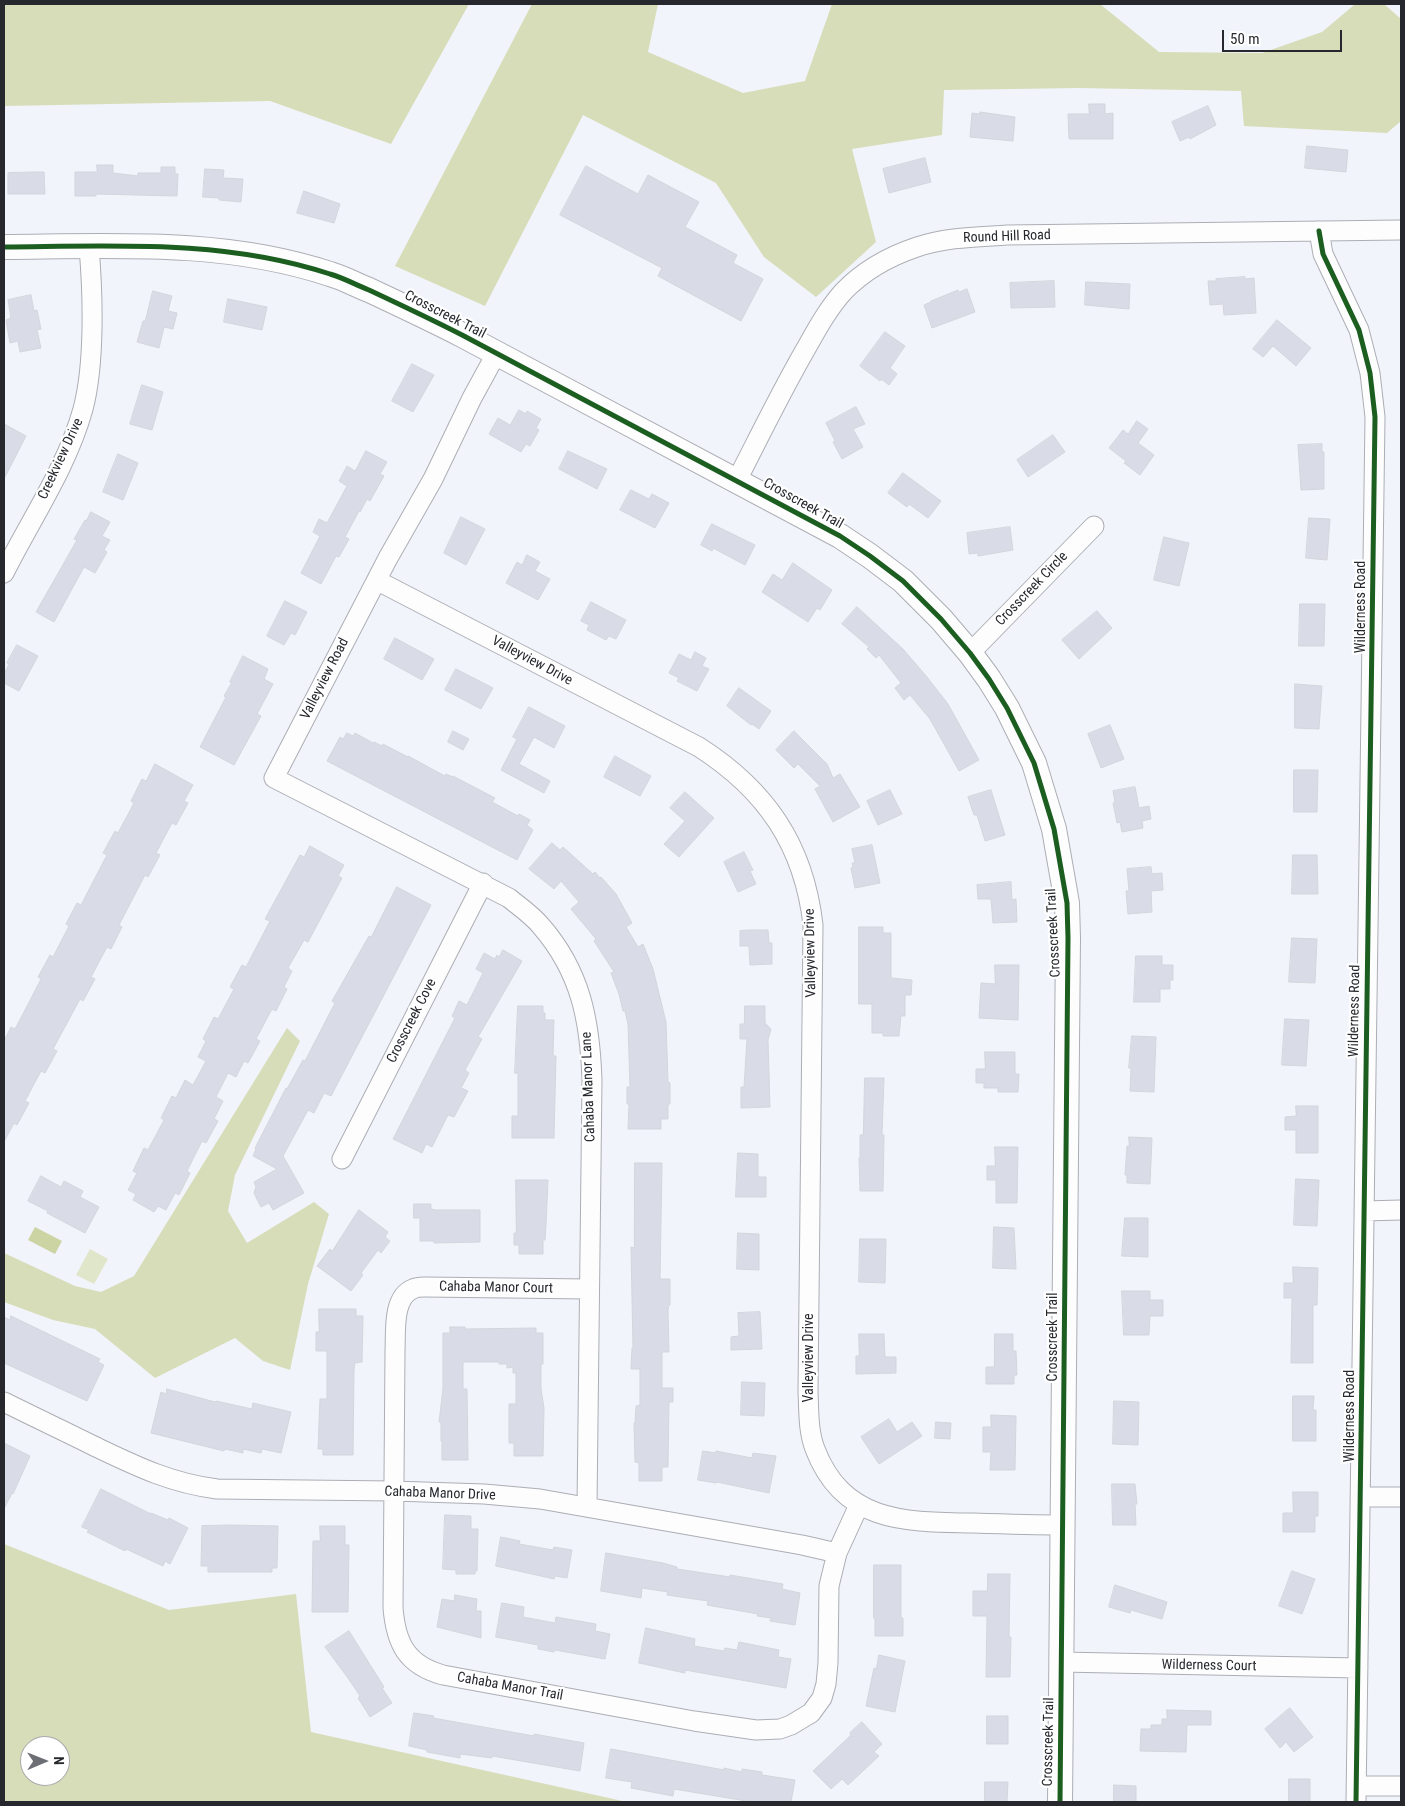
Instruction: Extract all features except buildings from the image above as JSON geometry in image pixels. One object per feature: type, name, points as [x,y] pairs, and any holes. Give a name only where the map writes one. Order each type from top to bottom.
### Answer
[{"type":"street","name":"Round Hill Road","points":[[736,480],[826,313],[844,292],[864,274],[880,263],[918,246],[966,237],[1401,230]]},
{"type":"street","name":"Wilderness Road","points":[[1318,231],[1323,254],[1361,338],[1370,373],[1375,417],[1356,1794]]},
{"type":"street","name":"Crosscreek Trail","points":[[4,247],[192,247],[254,256],[332,274],[412,309],[840,536],[870,556],[917,595],[970,653],[989,679],[1034,763],[1054,829],[1067,903],[1068,988],[1060,1802]]},
{"type":"street","name":"Creekview Drive","points":[[4,573],[60,468],[72,440],[87,394],[91,337],[91,268],[89,247]]},
{"type":"street","points":[[378,581],[388,558],[433,479],[472,398],[496,354]]},
{"type":"street","name":"Crosscreek Circle","points":[[970,653],[1094,526]]},
{"type":"street","name":"Valleyview Road","points":[[274,778],[378,581]]},
{"type":"street","name":"Valleyview Drive","points":[[378,581],[699,747],[736,774],[758,796],[774,816],[789,840],[810,898],[814,945],[808,1373],[809,1426],[814,1448],[825,1470],[838,1488],[859,1505],[875,1513],[909,1521],[1062,1525]]},
{"type":"street","name":"Cahaba Manor Lane","points":[[274,778],[483,883],[509,898],[540,925],[566,961],[578,984],[586,1013],[590,1038],[592,1080],[587,1507]]},
{"type":"street","name":"Crosscreek Cove","points":[[342,1159],[483,883]]},
{"type":"street","points":[[1364,1211],[1401,1210]]},
{"type":"street","name":"Cahaba Manor Court","points":[[406,1294],[413,1288],[425,1287],[589,1289]]},
{"type":"street","name":"Cahaba Manor Trail","points":[[406,1294],[398,1306],[395,1351],[394,1621],[402,1644],[417,1664],[428,1671],[694,1721],[756,1730],[780,1729],[792,1726],[810,1713],[822,1698],[826,1684],[829,1586],[837,1553]]},
{"type":"street","name":"Cahaba Manor Drive","points":[[4,1402],[132,1464],[170,1480],[191,1486],[216,1489],[484,1494],[540,1499],[802,1545],[837,1553]]},
{"type":"street","points":[[1360,1497],[1401,1497]]},
{"type":"street","points":[[837,1553],[859,1505]]},
{"type":"street","name":"Wilderness Court","points":[[1061,1662],[1358,1668]]},
{"type":"street","points":[[1356,1794],[1401,1786]]},
{"type":"shaded area","points":[[4,4],[469,4],[391,144],[270,101],[4,106]]},
{"type":"shaded area","points":[[532,4],[658,4],[648,52],[743,93],[805,81],[832,4],[1100,4],[1159,52],[1262,53],[1322,32],[1354,5],[1384,4],[1401,19],[1401,121],[1387,133],[1244,126],[1241,91],[1079,88],[944,90],[942,135],[852,149],[876,242],[816,297],[764,257],[716,183],[583,115],[485,306],[395,266]]},
{"type":"shaded area","points":[[287,1028],[300,1041],[235,1175],[228,1211],[247,1243],[314,1202],[329,1214],[308,1284],[290,1370],[263,1361],[235,1338],[155,1378],[95,1329],[53,1320],[4,1302],[4,1253],[75,1286],[101,1292],[134,1276]]},
{"type":"shaded area","points":[[35,1227],[62,1241],[55,1254],[28,1240]]},
{"type":"shaded area","points":[[90,1249],[108,1259],[94,1284],[76,1275]]},
{"type":"shaded area","points":[[4,1544],[169,1610],[296,1594],[311,1732],[627,1802],[4,1802]]},
{"type":"cycle path","points":[[1319,231],[1323,254],[1359,330],[1370,373],[1375,417],[1356,1802]]},
{"type":"cycle path","points":[[4,247],[127,246],[209,250],[250,255],[290,263],[330,274],[369,290],[464,336],[840,536],[903,581],[941,619],[989,679],[1007,708],[1034,763],[1054,829],[1067,903],[1060,1802]]}]
